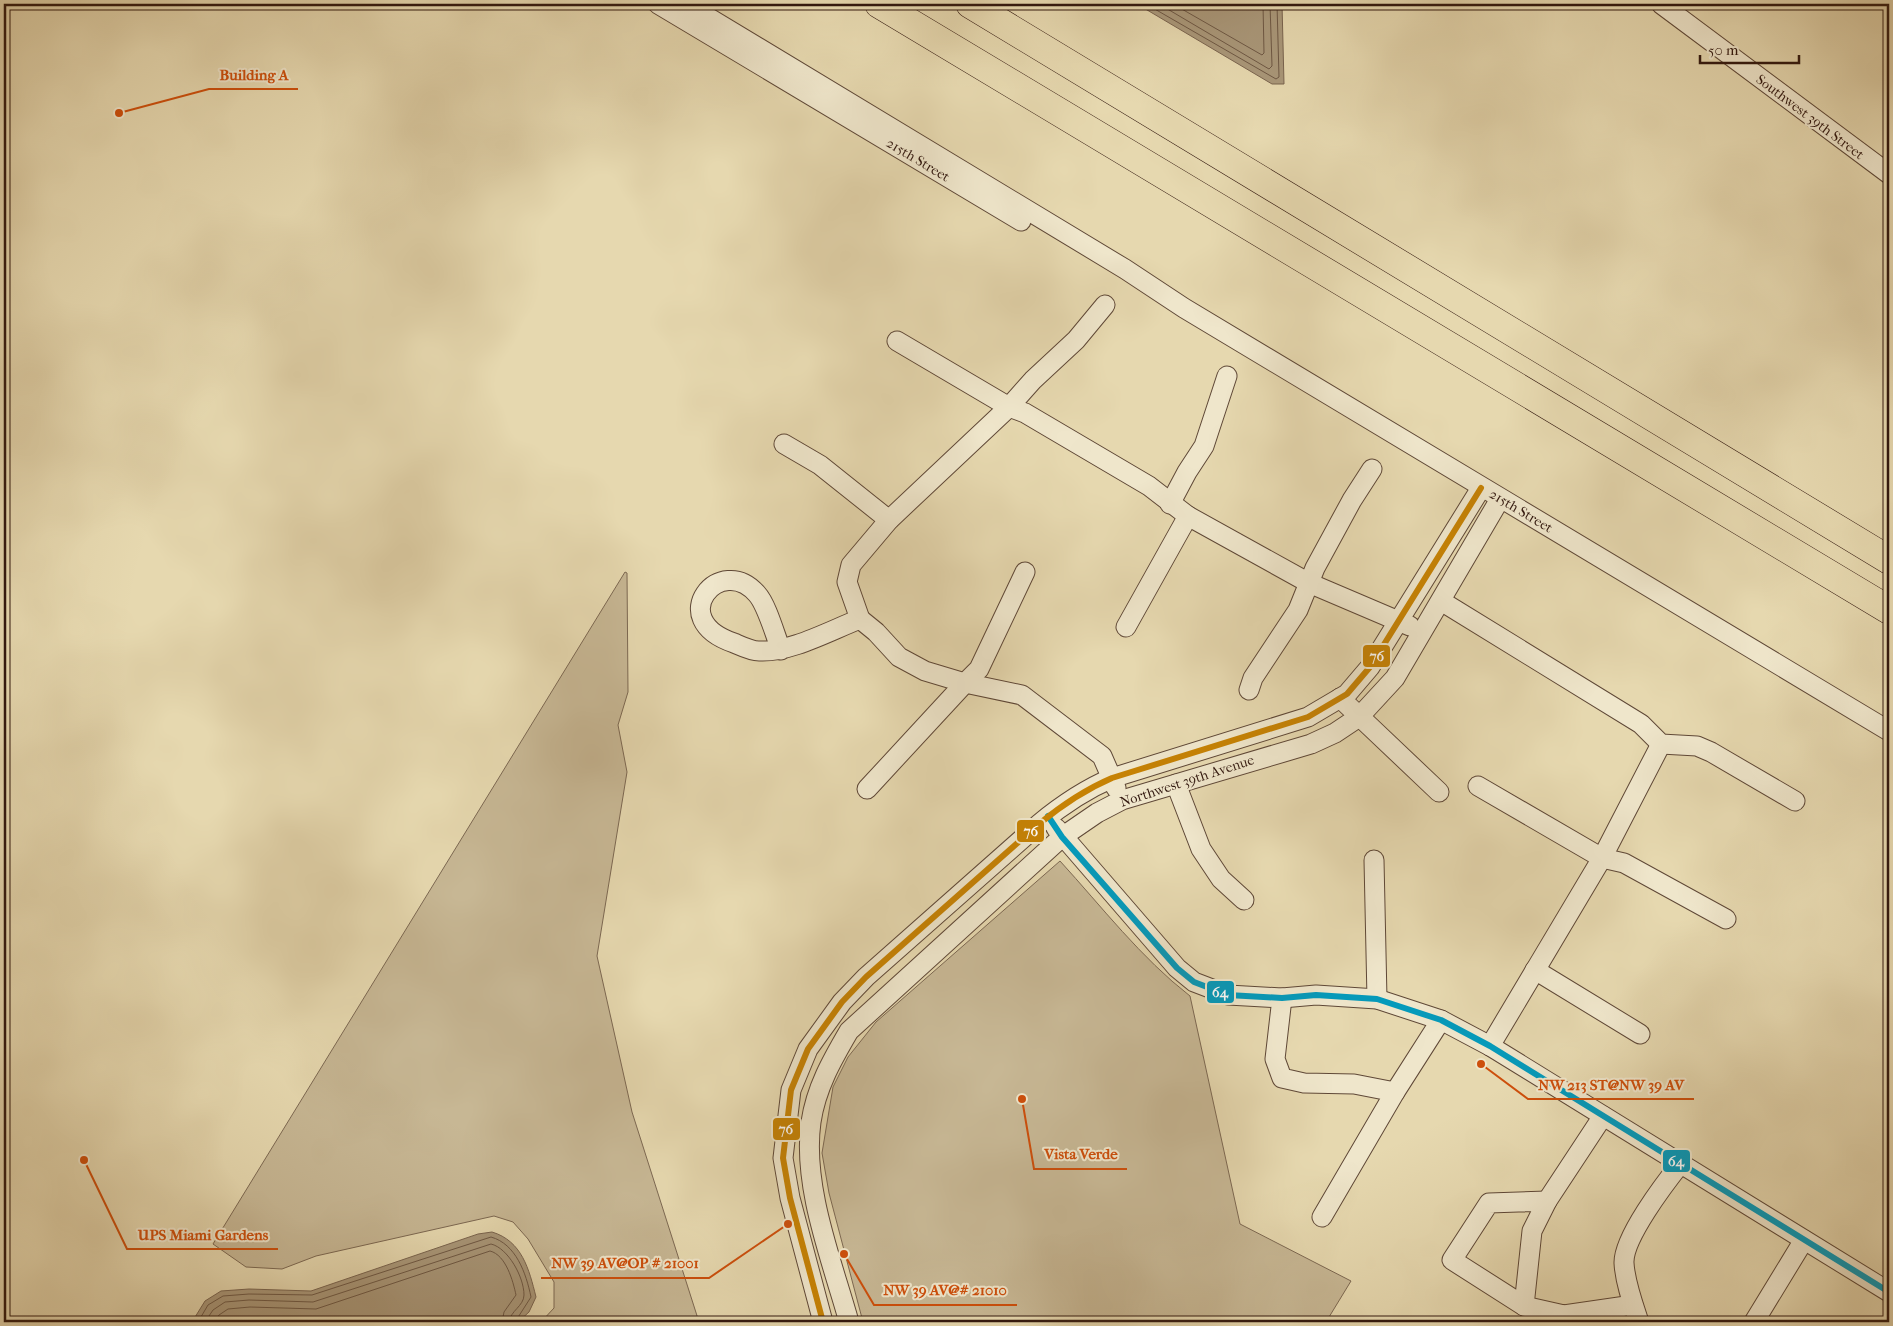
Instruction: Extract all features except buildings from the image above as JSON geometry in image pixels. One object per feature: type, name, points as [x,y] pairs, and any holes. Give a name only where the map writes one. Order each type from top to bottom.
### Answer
[{"type":"highway","points":[[879,4],[1889,610]]},
{"type":"highway","points":[[970,4],[1889,560]]},
{"type":"street","name":"215th Street","points":[[658,4],[979,197],[1184,308]]},
{"type":"street","name":"215th Street","points":[[686,4],[1481,488],[1889,731]]},
{"type":"street","name":"Southwest 39th Street","points":[[1661,4],[1889,174]]},
{"type":"street","points":[[1104,305],[1076,340],[1033,380],[1009,407],[889,520],[851,565],[847,582],[860,619],[876,632],[899,657],[925,671],[965,683],[1022,695],[1102,756],[1122,800]]},
{"type":"street","points":[[897,341],[1009,407],[1026,413],[1149,486],[1188,516],[1309,583],[1424,632]]},
{"type":"street","points":[[1170,504],[1187,472],[1204,446],[1227,376]]},
{"type":"street","points":[[784,444],[820,464],[889,520]]},
{"type":"street","points":[[1249,690],[1253,678],[1298,610],[1314,568],[1352,500],[1372,470]]},
{"type":"street","name":"Northwest 39th Avenue","points":[[823,1322],[790,1198],[783,1158],[791,1090],[808,1049],[826,1022],[842,1002],[866,978],[1048,816],[1083,791],[1112,778],[1308,717],[1340,698],[1356,685],[1400,621],[1481,488]]},
{"type":"street","name":"Northwest 39th Avenue","points":[[849,1322],[813,1192],[810,1150],[811,1122],[817,1096],[829,1063],[848,1031],[1062,837],[1097,813],[1122,800],[1311,744],[1335,734],[1359,717],[1395,678],[1424,632],[1500,499]]},
{"type":"street","points":[[1126,626],[1188,516]]},
{"type":"street","points":[[867,789],[979,669],[1025,572]]},
{"type":"street","points":[[781,650],[759,596],[749,586],[736,580],[718,582],[704,593],[699,609],[706,628],[724,640],[758,652],[781,650],[860,619]]},
{"type":"street","points":[[1442,601],[1641,724],[1661,744],[1697,746],[1711,752],[1795,801]]},
{"type":"street","points":[[1340,698],[1439,792]]},
{"type":"street","points":[[1490,1046],[1602,858],[1661,744]]},
{"type":"street","points":[[1176,784],[1202,849],[1221,879],[1244,900]]},
{"type":"street","points":[[1478,786],[1602,858],[1624,863],[1726,919]]},
{"type":"street","points":[[1048,816],[1062,837],[1177,968],[1194,982],[1228,996],[1282,998],[1316,995],[1377,1000],[1441,1020],[1490,1046],[1889,1292]]},
{"type":"street","points":[[1374,860],[1377,1000]]},
{"type":"street","points":[[1535,970],[1640,1034]]},
{"type":"street","points":[[1282,998],[1275,1058],[1282,1078],[1304,1083],[1354,1084],[1395,1092]]},
{"type":"street","points":[[1322,1217],[1395,1092],[1441,1020]]},
{"type":"street","points":[[1524,1306],[1532,1231],[1547,1201],[1603,1116]]},
{"type":"street","points":[[1547,1201],[1489,1203],[1452,1260],[1524,1306],[1564,1315],[1636,1314],[1624,1261],[1635,1230],[1655,1197],[1680,1164]]},
{"type":"street","points":[[1754,1322],[1804,1240]]},
{"type":"shaded area","points":[[625,572],[627,573],[628,692],[618,725],[627,772],[597,956],[632,1112],[699,1322],[541,1322],[554,1308],[554,1282],[528,1239],[513,1222],[494,1216],[316,1256],[282,1269],[246,1267],[213,1244]]},
{"type":"shaded area","points":[[1060,861],[1138,949],[1190,996],[1240,1224],[1351,1281],[1326,1322],[863,1322],[829,1193],[822,1153],[833,1087],[848,1057],[876,1022]]},
{"type":"water","points":[[1137,4],[1282,4],[1284,84],[1272,84]]},
{"type":"water","points":[[492,1232],[511,1242],[523,1257],[530,1276],[536,1297],[529,1312],[518,1322],[192,1322],[205,1301],[221,1291],[249,1289],[311,1291],[478,1234]]},
{"type":"transit line","name":"76","points":[[823,1322],[790,1198],[783,1158],[791,1090],[808,1049],[842,1002],[866,977],[1039,824],[1083,793],[1112,778],[1308,717],[1347,694],[1370,667],[1481,488]]},
{"type":"transit line","name":"64","points":[[1048,816],[1062,837],[1177,968],[1194,982],[1228,995],[1282,998],[1316,995],[1377,999],[1441,1020],[1490,1046],[1889,1292]]},
{"type":"place","name":"Building A","points":[[119,113]]},
{"type":"place","name":"NW 213 ST@NW 39 AV","points":[[1481,1064]]},
{"type":"place","name":"Vista Verde","points":[[1022,1099]]},
{"type":"place","name":"UPS Miami Gardens","points":[[84,1160]]},
{"type":"place","name":"NW 39 AV@OP # 21001","points":[[788,1224]]},
{"type":"place","name":"NW 39 AV@# 21010","points":[[844,1254]]}]
